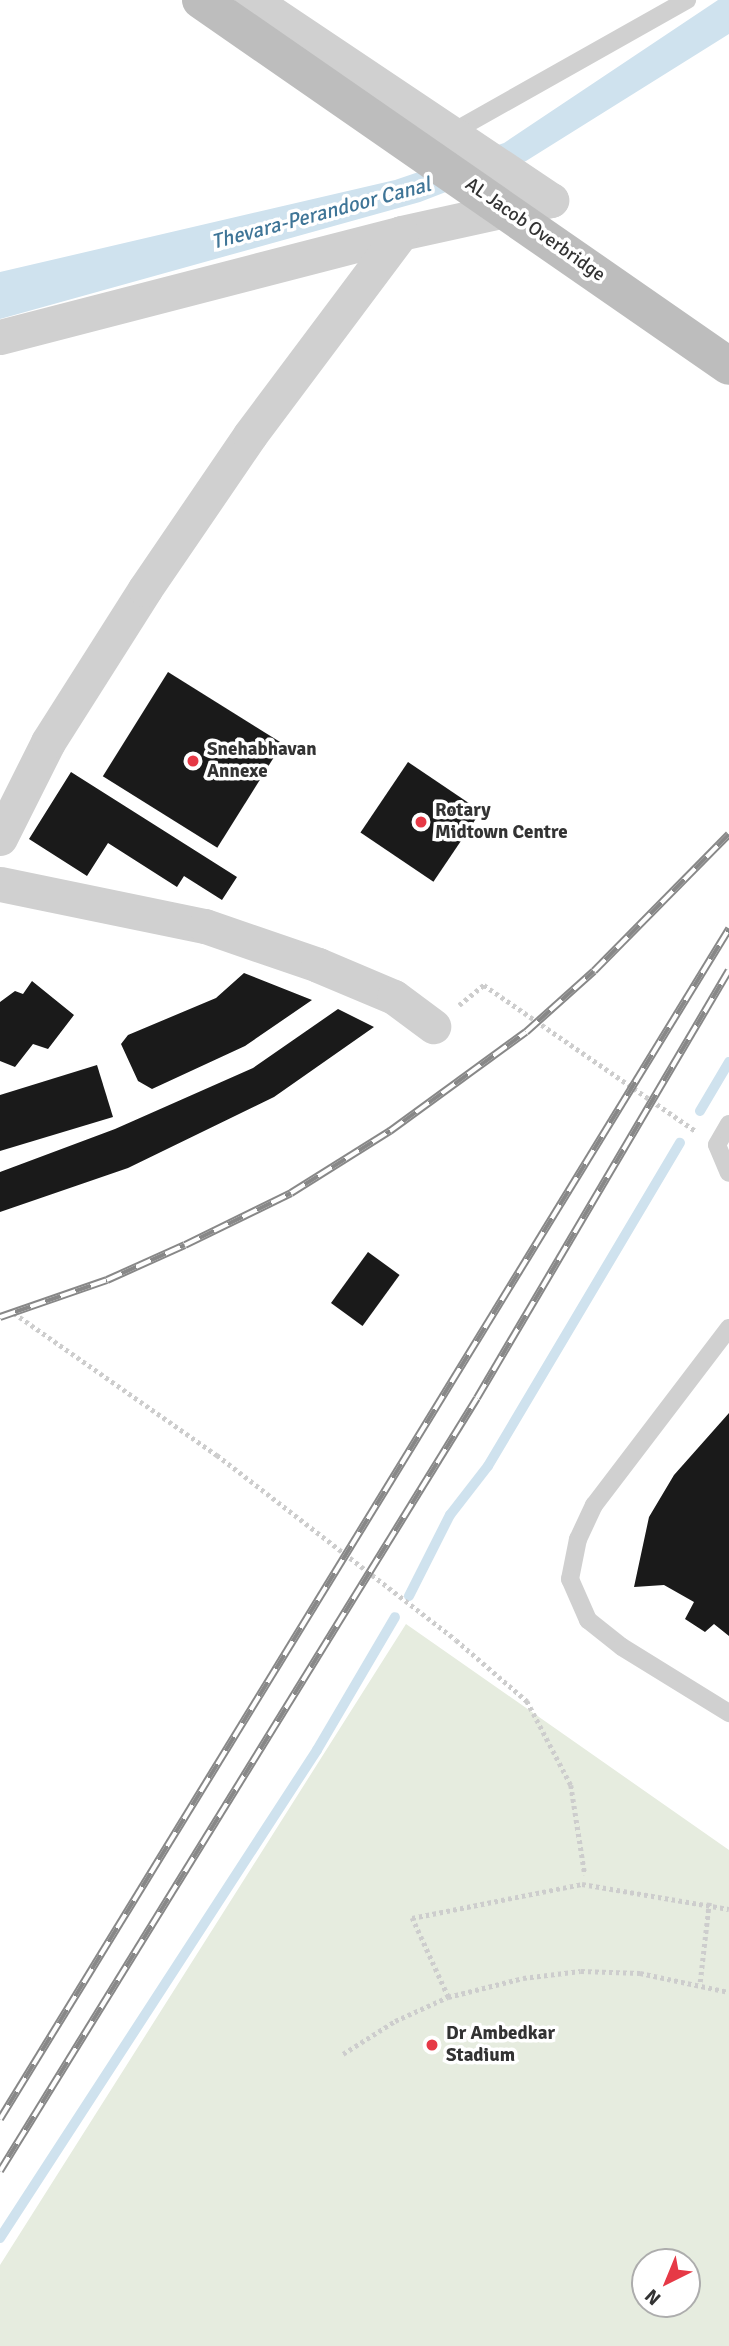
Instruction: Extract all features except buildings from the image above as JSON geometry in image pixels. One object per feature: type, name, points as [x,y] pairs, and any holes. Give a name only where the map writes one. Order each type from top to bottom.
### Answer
[{"type":"main road","name":"AL Jacob Overbridge","points":[[201,0],[729,366]]},
{"type":"street","points":[[0,337],[401,233],[551,200],[253,0]]},
{"type":"street","points":[[0,838],[48,742],[145,589],[250,436],[401,233]]},
{"type":"street","points":[[0,884],[205,926],[318,964],[394,997],[433,1026]]},
{"type":"lane","points":[[457,137],[687,0]]},
{"type":"lane","points":[[729,1124],[717,1145],[729,1173]]},
{"type":"lane","points":[[729,1328],[594,1504],[578,1539],[570,1578],[588,1620],[622,1647],[729,1713]]},
{"type":"path","points":[[433,1026],[484,985],[717,1145]]},
{"type":"path","points":[[14,1313],[217,1455],[456,1640],[527,1701],[571,1784],[585,1875]]},
{"type":"path","points":[[449,1997],[412,1918],[582,1884],[709,1903],[729,1909]]},
{"type":"path","points":[[700,1982],[709,1903]]},
{"type":"path","points":[[343,2054],[395,2021],[449,1997],[523,1978],[581,1971],[700,1982],[729,1992]]},
{"type":"shaded area","name":"Dr Ambedkar Stadium","points":[[406,1624],[729,1850],[729,2346],[0,2346],[0,2265]]},
{"type":"water","name":"Thevara-Perandoor Canal","points":[[718,0],[729,0],[729,34],[526,161],[420,202],[0,319],[0,272],[395,180],[504,143]]},
{"type":"waterway","points":[[700,1111],[729,1062]]},
{"type":"waterway","points":[[409,1596],[450,1515],[488,1466],[680,1143]]},
{"type":"waterway","points":[[0,2238],[317,1750],[395,1617]]},
{"type":"railway","points":[[0,1317],[107,1280],[185,1245],[291,1193],[390,1131],[526,1032],[594,971],[729,834]]},
{"type":"railway","points":[[0,2119],[729,929]]},
{"type":"railway","points":[[0,2171],[477,1398],[729,971]]},
{"type":"place","name":"Snehabhavan Annexe","points":[[193,761]]},
{"type":"place","name":"Rotary Midtown Centre","points":[[421,822]]},
{"type":"place","name":"Dr Ambedkar Stadium","points":[[432,2045]]}]
